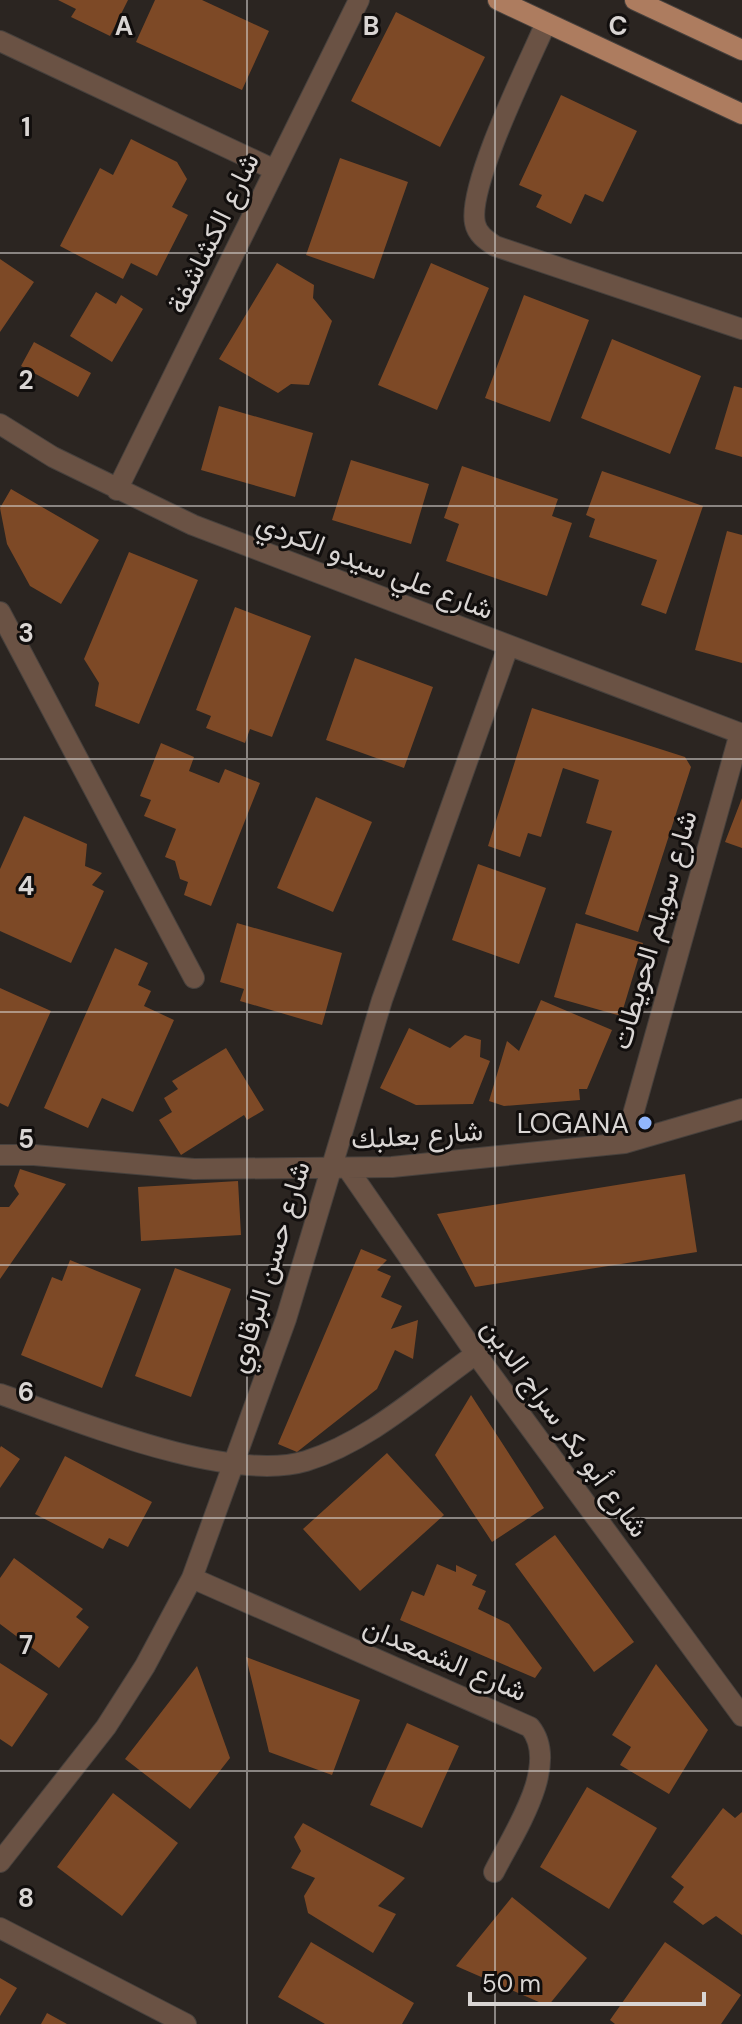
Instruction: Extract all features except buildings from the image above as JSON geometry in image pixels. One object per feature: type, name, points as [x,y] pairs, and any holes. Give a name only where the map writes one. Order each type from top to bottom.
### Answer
[{"type":"main road","points":[[498,0],[742,114]]},
{"type":"main road","points":[[635,0],[742,50]]},
{"type":"street","name":"شارع الكشاشفة","points":[[117,490],[359,0]]},
{"type":"street","points":[[546,23],[477,194],[475,225],[482,237],[495,246],[742,329]]},
{"type":"street","points":[[0,41],[275,170]]},
{"type":"street","name":"شارع علي سيدو الكردي","points":[[0,424],[117,490],[262,553],[741,734]]},
{"type":"street","points":[[0,612],[194,978]]},
{"type":"street","name":"شارع حسن البرقاوي","points":[[0,1862],[106,1727],[165,1632],[192,1578],[339,1169],[382,1000],[508,647]]},
{"type":"street","name":"شارع سويلم الحويطات","points":[[625,1143],[741,734]]},
{"type":"street","name":"شارع بعلبك","points":[[0,1155],[34,1155],[194,1169],[339,1169],[518,1157],[625,1143],[742,1109]]},
{"type":"street","name":"شارع أبو بكر سراج الدين","points":[[339,1169],[742,1716]]},
{"type":"street","points":[[0,1394],[150,1443],[234,1465],[279,1466],[305,1461],[366,1434],[476,1354]]},
{"type":"street","name":"شارع الشمعدان","points":[[192,1578],[530,1727],[541,1746],[541,1767],[494,1872]]},
{"type":"street","points":[[0,1928],[186,2024]]},
{"type":"place","name":"LOGANA","points":[[645,1123]]}]
